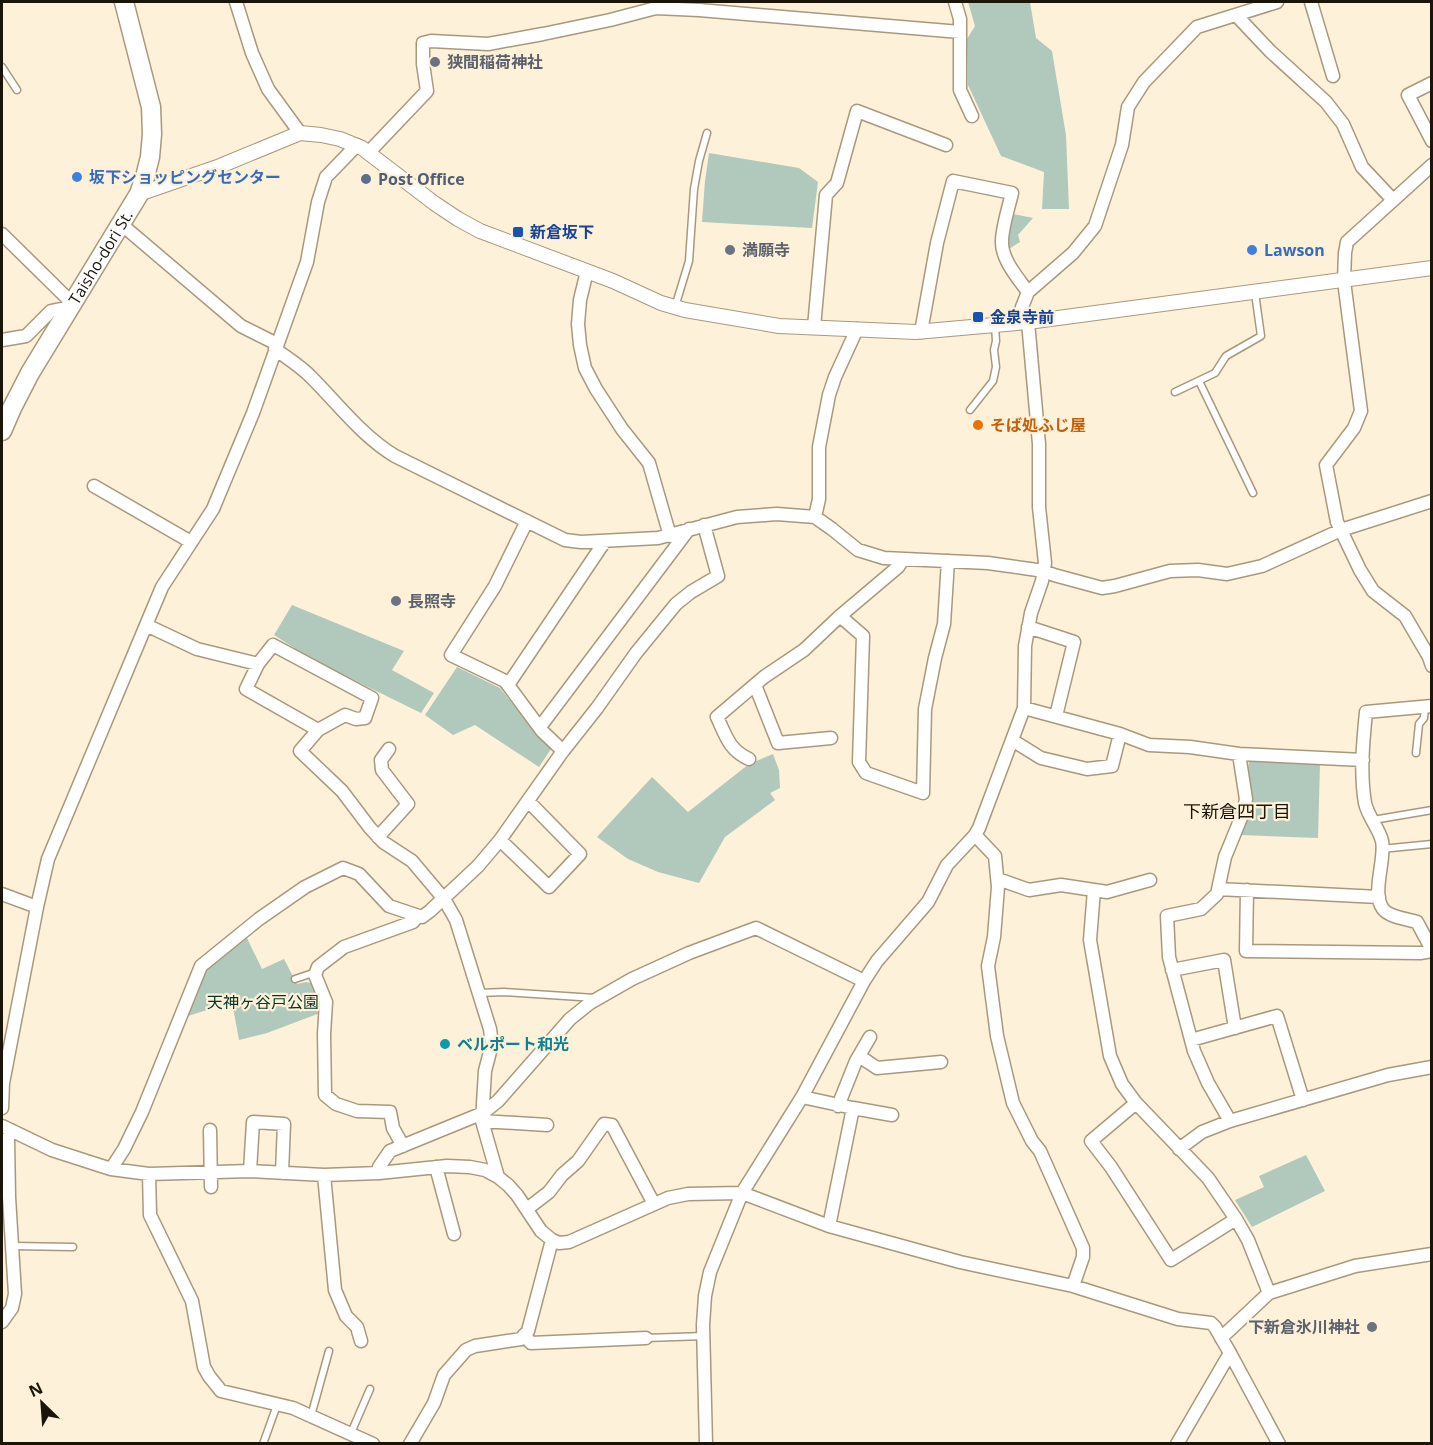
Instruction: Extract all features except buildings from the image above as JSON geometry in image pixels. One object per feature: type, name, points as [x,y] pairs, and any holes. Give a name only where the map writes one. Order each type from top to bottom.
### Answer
[{"type":"main road","name":"Taisho-dori St.","points":[[2,431],[21,390],[139,194],[145,177],[152,134],[151,107],[124,2]]},
{"type":"street","points":[[236,2],[252,53],[268,88],[300,134]]},
{"type":"street","points":[[955,2],[960,19],[960,90],[972,116]]},
{"type":"street","points":[[706,1443],[705,1296],[710,1272],[742,1193],[802,1097],[877,961],[928,902],[947,865],[975,835],[1024,708],[1025,646],[1045,563],[1039,507],[1039,444],[1022,307],[1028,292],[1073,253],[1095,226],[1122,145],[1128,107],[1144,82],[1197,27],[1277,2]]},
{"type":"street","points":[[1311,2],[1333,76]]},
{"type":"street","points":[[2,1108],[5,1073],[48,859],[162,587],[213,509],[253,413],[307,262],[318,202],[326,177],[363,149],[426,90],[423,43],[431,41],[488,44],[610,20],[656,8],[960,32]]},
{"type":"street","points":[[1236,15],[1270,51],[1332,109],[1343,124],[1362,167],[1393,200]]},
{"type":"street","points":[[1431,83],[1408,95],[1431,141]]},
{"type":"street","points":[[813,327],[826,195],[837,183],[857,111],[946,145]]},
{"type":"street","points":[[139,194],[300,134],[321,135],[340,139],[363,149],[434,203],[480,231],[613,281],[661,303],[685,310],[779,326],[921,332],[994,326],[1431,268]]},
{"type":"street","points":[[1431,165],[1347,242],[1344,280],[1361,411],[1354,428],[1326,465],[1337,522],[1360,570],[1373,591],[1405,616],[1431,666]]},
{"type":"street","points":[[921,332],[937,243],[953,181],[1012,193],[1002,241],[1004,252],[1012,268],[1028,292]]},
{"type":"street","points":[[121,224],[241,326],[276,346],[311,376],[346,415],[381,447],[565,540],[581,542],[658,538],[737,517],[757,515],[815,517],[858,550],[884,558],[988,563],[1044,571],[1102,588],[1170,572],[1198,570],[1227,574],[1262,566],[1341,530],[1431,501]]},
{"type":"street","points":[[2,234],[71,305],[51,311],[26,336],[2,340]]},
{"type":"street","points":[[587,271],[580,300],[578,324],[585,368],[622,429],[649,463],[670,536]]},
{"type":"street","points":[[815,517],[819,499],[819,447],[830,395],[836,376],[858,329]]},
{"type":"street","points":[[94,486],[191,542]]},
{"type":"street","points":[[526,521],[495,586],[451,655],[505,681],[540,727],[563,750]]},
{"type":"street","points":[[111,1169],[158,1077],[201,966],[259,919],[296,893],[343,868],[359,874],[389,906],[418,916],[422,916],[444,899],[478,866],[500,840],[563,750],[676,604],[718,576],[704,525]]},
{"type":"street","points":[[540,727],[689,529]]},
{"type":"street","points":[[508,686],[604,541]]},
{"type":"street","points":[[749,759],[738,754],[730,744],[717,717],[764,677],[804,650],[898,567],[903,559]]},
{"type":"street","points":[[840,616],[863,636],[859,762],[866,773],[923,793],[925,709],[944,624],[948,561]]},
{"type":"street","points":[[146,625],[197,649],[258,664]]},
{"type":"street","points":[[1028,627],[1074,642],[1056,716]]},
{"type":"street","points":[[318,730],[246,689],[258,664],[273,645],[372,698],[364,718],[356,719],[345,715],[318,730],[300,751],[342,791],[383,842],[412,861],[444,899],[456,920],[490,1029],[492,1044],[485,1071],[483,1117],[498,1177]]},
{"type":"street","points":[[755,685],[778,742],[831,738]]},
{"type":"street","points":[[1248,890],[1246,951],[1420,953],[1431,950],[1417,922],[1387,913],[1382,907],[1378,897],[1382,842],[1366,806],[1363,785],[1365,712],[1428,707]]},
{"type":"street","points":[[1024,708],[1120,734],[1149,745],[1190,747],[1239,754],[1363,760]]},
{"type":"street","points":[[1012,740],[1041,758],[1087,769],[1112,766],[1120,734]]},
{"type":"street","points":[[378,837],[408,804],[382,770],[381,760],[389,749]]},
{"type":"street","points":[[1230,1121],[1208,1083],[1194,1051],[1168,957],[1167,916],[1201,909],[1217,894],[1225,857],[1244,813],[1246,799],[1239,754]]},
{"type":"street","points":[[500,840],[549,887],[580,854],[528,801]]},
{"type":"street","points":[[975,835],[995,856],[998,879],[994,937],[988,966],[997,1036],[1013,1103],[1032,1141],[1040,1151],[1083,1248],[1083,1257],[1073,1287]]},
{"type":"street","points":[[998,879],[1029,890],[1061,885],[1107,892],[1150,880]]},
{"type":"street","points":[[1218,889],[1378,897]]},
{"type":"street","points":[[1094,890],[1090,940],[1110,1056],[1122,1084],[1136,1103],[1208,1178],[1248,1240],[1269,1293]]},
{"type":"street","points":[[2,894],[37,907]]},
{"type":"street","points":[[403,1146],[393,1128],[390,1112],[357,1111],[336,1104],[325,1095],[326,1002],[315,975],[318,967],[344,947],[413,922],[418,916]]},
{"type":"street","points":[[379,1173],[379,1167],[390,1151],[483,1117],[570,1019],[590,1003],[632,979],[689,953],[756,928],[864,981]]},
{"type":"street","points":[[1172,970],[1224,960],[1235,1028]]},
{"type":"street","points":[[1191,1040],[1277,1016],[1303,1100]]},
{"type":"street","points":[[838,1106],[859,1056],[870,1037]]},
{"type":"street","points":[[859,1056],[877,1068],[941,1062]]},
{"type":"street","points":[[1179,1149],[1202,1132],[1230,1121],[1389,1075],[1431,1067]]},
{"type":"street","points":[[802,1097],[838,1106],[892,1114]]},
{"type":"street","points":[[1136,1103],[1090,1141],[1111,1167],[1171,1260],[1236,1219]]},
{"type":"street","points":[[829,1226],[853,1108]]},
{"type":"street","points":[[483,1117],[547,1125]]},
{"type":"street","points":[[250,1171],[253,1122],[284,1124],[282,1173]]},
{"type":"street","points":[[527,1209],[549,1192],[562,1175],[578,1161],[604,1124],[612,1125],[654,1204]]},
{"type":"street","points":[[6,1128],[52,1150],[111,1169],[149,1174],[250,1171],[324,1175],[379,1173],[436,1167],[470,1167],[485,1170],[498,1177],[518,1195],[541,1231],[559,1243],[569,1242],[668,1198],[688,1194],[742,1193],[829,1226],[960,1262],[1073,1287],[1178,1320],[1211,1323],[1279,1443]]},
{"type":"street","points":[[2,1322],[12,1308],[15,1294],[6,1128]]},
{"type":"street","points":[[210,1130],[211,1187]]},
{"type":"street","points":[[436,1167],[454,1234]]},
{"type":"street","points":[[149,1174],[150,1215],[192,1301],[204,1367],[209,1376],[221,1390],[293,1408],[373,1443]]},
{"type":"street","points":[[324,1175],[335,1290],[346,1316],[357,1327],[362,1341]]},
{"type":"street","points":[[410,1443],[434,1403],[444,1375],[466,1350],[475,1346],[521,1339],[528,1331],[552,1240]]},
{"type":"street","points":[[1221,1338],[1269,1293],[1355,1266],[1431,1254]]},
{"type":"street","points":[[524,1335],[531,1343],[646,1338]]},
{"type":"street","points":[[1177,1443],[1230,1353]]},
{"type":"lane","points":[[2,67],[17,90]]},
{"type":"lane","points":[[675,307],[689,261],[694,189],[707,133]]},
{"type":"lane","points":[[1175,392],[1215,373],[1226,357],[1261,336],[1255,292]]},
{"type":"lane","points":[[970,410],[993,381],[996,367],[994,326]]},
{"type":"lane","points":[[1199,381],[1253,493]]},
{"type":"lane","points":[[1416,753],[1419,724],[1428,707]]},
{"type":"lane","points":[[1372,820],[1431,810]]},
{"type":"lane","points":[[1382,849],[1431,844]]},
{"type":"lane","points":[[296,979],[310,974],[315,975]]},
{"type":"lane","points":[[479,993],[504,992],[598,998]]},
{"type":"lane","points":[[12,1246],[74,1247]]},
{"type":"lane","points":[[646,1338],[704,1336]]},
{"type":"lane","points":[[311,1416],[329,1351]]},
{"type":"lane","points":[[351,1433],[369,1389]]},
{"type":"lane","points":[[263,1443],[278,1404]]},
{"type":"green space","points":[[968,2],[1030,2],[1036,38],[1052,51],[1066,135],[1069,209],[1042,209],[1044,172],[1001,156],[968,85],[967,39],[975,26]]},
{"type":"green space","points":[[709,153],[799,168],[818,182],[812,228],[702,222]]},
{"type":"green space","points":[[1013,214],[1033,218],[1018,235],[1020,242],[1009,249],[1007,245]]},
{"type":"green space","points":[[292,605],[404,651],[392,670],[434,693],[421,713],[313,660],[274,635]]},
{"type":"green space","points":[[457,667],[500,688],[536,733],[551,747],[539,767],[475,725],[453,735],[425,715]]},
{"type":"green space","points":[[773,754],[779,770],[780,788],[770,793],[775,800],[725,837],[699,883],[658,872],[628,859],[597,837],[652,777],[688,812],[749,764]]},
{"type":"green space","points":[[1250,759],[1320,763],[1318,838],[1241,835],[1252,802],[1248,769]]},
{"type":"green space","name":"天神ヶ谷戸公園","points":[[246,936],[262,969],[284,959],[297,984],[311,983],[320,1006],[320,1013],[267,1033],[239,1040],[232,1002],[188,1016],[204,971]]},
{"type":"green space","points":[[1306,1155],[1325,1191],[1252,1227],[1235,1200],[1264,1187],[1259,1176]]},
{"type":"place","name":"狭間稲荷神社","points":[[435,62]]},
{"type":"place","name":"坂下ショッピングセンター","points":[[77,177]]},
{"type":"place","name":"Post Office","points":[[366,179]]},
{"type":"place","name":"新倉坂下","points":[[518,232]]},
{"type":"place","name":"満願寺","points":[[730,250]]},
{"type":"place","name":"Lawson","points":[[1252,250]]},
{"type":"place","name":"金泉寺前","points":[[978,317]]},
{"type":"place","name":"そば処ふじ屋","points":[[978,425]]},
{"type":"place","name":"長照寺","points":[[396,601]]},
{"type":"place","name":"ベルポート和光","points":[[445,1044]]},
{"type":"place","name":"下新倉氷川神社","points":[[1372,1327]]},
{"type":"district","name":"下新倉四丁目","points":[[1237,811]]}]
